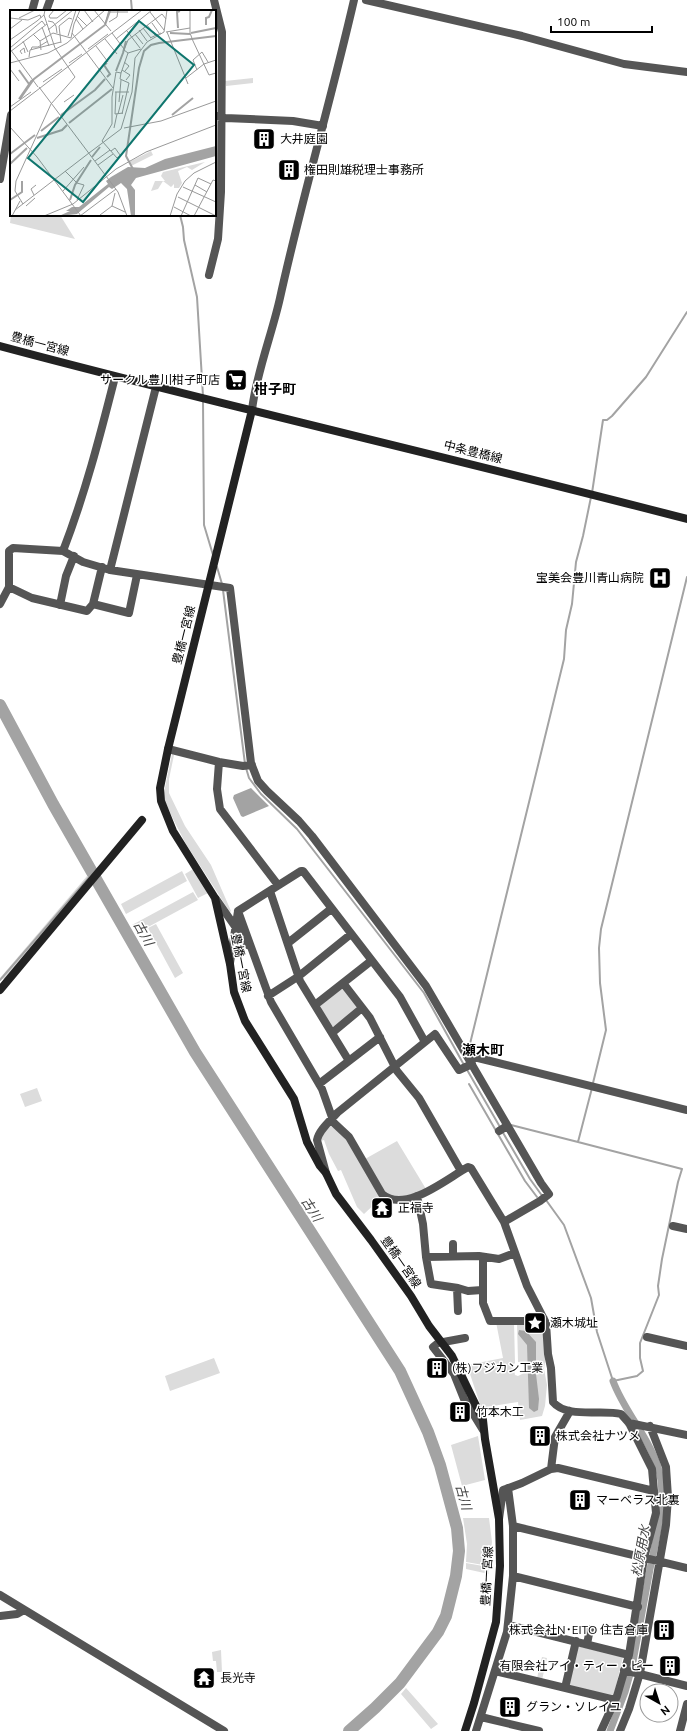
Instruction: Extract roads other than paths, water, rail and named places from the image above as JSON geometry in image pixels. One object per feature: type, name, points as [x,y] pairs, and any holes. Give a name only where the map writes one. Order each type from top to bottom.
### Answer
[{"type":"main road","name":"豊橋一宮線","points":[[0,346],[115,377],[252,410],[214,560],[213,586],[168,749],[160,788],[161,801],[173,831],[215,898],[230,964],[234,992],[245,1021],[294,1099],[307,1142],[320,1166],[326,1172],[336,1194],[371,1240],[454,1361],[481,1415],[499,1519],[500,1558],[496,1622],[465,1731]]},
{"type":"main road","name":"中条豊橋線","points":[[252,410],[687,519]]},
{"type":"main road","points":[[0,990],[142,820]]},
{"type":"street","points":[[32,10],[35,0]]},
{"type":"street","points":[[46,10],[50,0]]},
{"type":"street","points":[[209,275],[218,239],[221,192],[218,117],[222,32],[214,0]]},
{"type":"street","points":[[252,410],[280,298],[298,217],[323,126],[354,0]]},
{"type":"street","points":[[366,0],[522,36],[624,64],[687,72]]},
{"type":"street","points":[[218,117],[293,121],[323,126]]},
{"type":"street","points":[[0,179],[10,121]]},
{"type":"street","points":[[63,551],[77,515],[96,454],[115,377]]},
{"type":"street","points":[[9,586],[32,598],[87,611],[93,604],[106,568],[156,387]]},
{"type":"street","points":[[0,604],[9,586],[9,551],[13,548],[63,551],[83,562],[137,575],[230,588],[248,766],[267,791],[299,821],[422,980],[504,1128],[549,1194],[504,1222]]},
{"type":"street","points":[[60,605],[66,576],[74,556]]},
{"type":"street","points":[[93,604],[129,613],[137,575]]},
{"type":"street","points":[[168,749],[219,762],[248,766]]},
{"type":"street","points":[[219,762],[217,789],[220,809],[278,885]]},
{"type":"street","points":[[230,964],[238,912],[302,871],[400,997],[425,1042]]},
{"type":"street","points":[[270,891],[300,981],[348,1061]]},
{"type":"street","points":[[215,898],[252,950]]},
{"type":"street","points":[[288,943],[331,909]]},
{"type":"street","points":[[238,912],[268,996],[319,1084],[334,1123],[349,1137],[382,1194],[391,1200],[397,1201],[417,1196],[468,1167],[471,1168],[504,1222],[527,1286],[544,1320],[547,1330],[548,1354],[551,1368],[552,1398],[555,1405],[570,1411],[622,1414],[630,1423],[650,1465],[656,1513],[646,1558],[626,1670],[602,1731]]},
{"type":"street","points":[[268,996],[299,976],[351,934]]},
{"type":"street","points":[[315,1005],[371,961]]},
{"type":"street","points":[[343,983],[370,1018],[395,1066],[419,1098],[461,1171]]},
{"type":"street","points":[[332,1033],[362,1008]]},
{"type":"street","points":[[326,1172],[317,1140],[318,1136],[332,1118],[437,1032],[458,1069],[468,1061],[478,1058],[687,1110]]},
{"type":"street","points":[[319,1084],[380,1037]]},
{"type":"street","points":[[417,1196],[423,1224],[426,1256],[431,1284],[468,1291],[482,1290]]},
{"type":"street","points":[[673,1226],[687,1229]]},
{"type":"street","points":[[453,1244],[453,1256]]},
{"type":"street","points":[[426,1256],[482,1257],[499,1259],[515,1253]]},
{"type":"street","points":[[482,1257],[483,1303],[490,1321],[544,1320]]},
{"type":"street","points":[[457,1288],[458,1311]]},
{"type":"street","points":[[647,1337],[687,1346]]},
{"type":"street","points":[[442,1344],[465,1338]]},
{"type":"street","points":[[551,1469],[555,1437],[570,1411]]},
{"type":"street","points":[[630,1423],[687,1435]]},
{"type":"street","points":[[620,1731],[629,1709],[639,1673],[668,1510],[668,1480],[663,1458],[647,1426]]},
{"type":"street","points":[[499,1519],[502,1508],[503,1490],[551,1469],[558,1468],[654,1491]]},
{"type":"street","points":[[476,1731],[508,1625],[513,1576],[513,1526],[508,1488]]},
{"type":"street","points":[[513,1526],[687,1568]]},
{"type":"street","points":[[513,1576],[638,1607]]},
{"type":"street","points":[[0,1595],[224,1731]]},
{"type":"street","points":[[0,1616],[17,1614],[24,1610]]},
{"type":"street","points":[[508,1625],[628,1655]]},
{"type":"street","points":[[587,1644],[590,1629]]},
{"type":"street","points":[[565,1688],[576,1641]]},
{"type":"street","points":[[626,1670],[687,1686]]},
{"type":"street","points":[[495,1671],[615,1700]]},
{"type":"street","points":[[680,1731],[687,1704]]},
{"type":"street","points":[[481,1717],[539,1731]]},
{"type":"waterway","points":[[131,0],[132,10]]},
{"type":"waterway","points":[[180,216],[197,297],[203,396]]},
{"type":"waterway","points":[[592,493],[603,420],[607,420],[612,416],[646,377],[687,312]]},
{"type":"waterway","points":[[203,401],[204,525],[213,555]]},
{"type":"waterway","points":[[468,1052],[564,659],[566,630],[572,604],[576,562],[591,497]]},
{"type":"waterway","points":[[217,567],[222,584]]},
{"type":"waterway","points":[[593,1083],[606,1030],[600,983],[599,948],[601,929],[687,577]]},
{"type":"waterway","points":[[223,590],[245,764]]},
{"type":"waterway","name":"古川","points":[[0,705],[53,804],[195,1052],[400,1371],[428,1432],[440,1465],[457,1528],[459,1551],[456,1576],[446,1616],[438,1632],[400,1683],[349,1731]]},
{"type":"waterway","points":[[246,768],[249,778],[261,794],[297,829],[424,993],[464,1065]]},
{"type":"waterway","points":[[0,980],[92,874]]},
{"type":"waterway","points":[[466,1068],[500,1127]]},
{"type":"waterway","points":[[469,1084],[525,1181],[537,1197]]},
{"type":"waterway","points":[[546,1200],[564,1225],[591,1298],[597,1332],[613,1381],[637,1376],[643,1371],[640,1358],[640,1343],[659,1295],[658,1286],[662,1259],[682,1169],[578,1142],[592,1088]]},
{"type":"waterway","points":[[511,1125],[578,1142]]},
{"type":"waterway","points":[[502,1131],[530,1179],[543,1197]]},
{"type":"waterway","name":"松原用水","points":[[610,1731],[625,1692],[632,1667],[658,1531],[662,1492],[661,1479],[654,1456],[623,1403],[613,1381]]},
{"type":"place","name":"大井庭園","points":[[264,139]]},
{"type":"place","name":"権田則雄税理士事務所","points":[[289,170]]},
{"type":"place","name":"サークル豊川柑子町店","points":[[236,380]]},
{"type":"place","name":"宝美会豊川青山病院","points":[[660,578]]},
{"type":"place","name":"正福寺","points":[[382,1208]]},
{"type":"place","name":"瀬木城址","points":[[535,1323]]},
{"type":"place","name":"(株)フジカン工業","points":[[437,1368]]},
{"type":"place","name":"竹本木工","points":[[460,1412]]},
{"type":"place","name":"株式会社ナツメ","points":[[540,1436]]},
{"type":"place","name":"マーベラス北裏","points":[[580,1500]]},
{"type":"place","name":"株式会社N･EITO 住吉倉庫","points":[[664,1630]]},
{"type":"place","name":"有限会社アイ・ティー・ピー","points":[[670,1666]]},
{"type":"place","name":"長光寺","points":[[204,1678]]},
{"type":"place","name":"グラン・ソレイユ","points":[[510,1707]]},
{"type":"district","name":"柑子町","points":[[275,389]]},
{"type":"district","name":"瀬木町","points":[[483,1050]]}]
